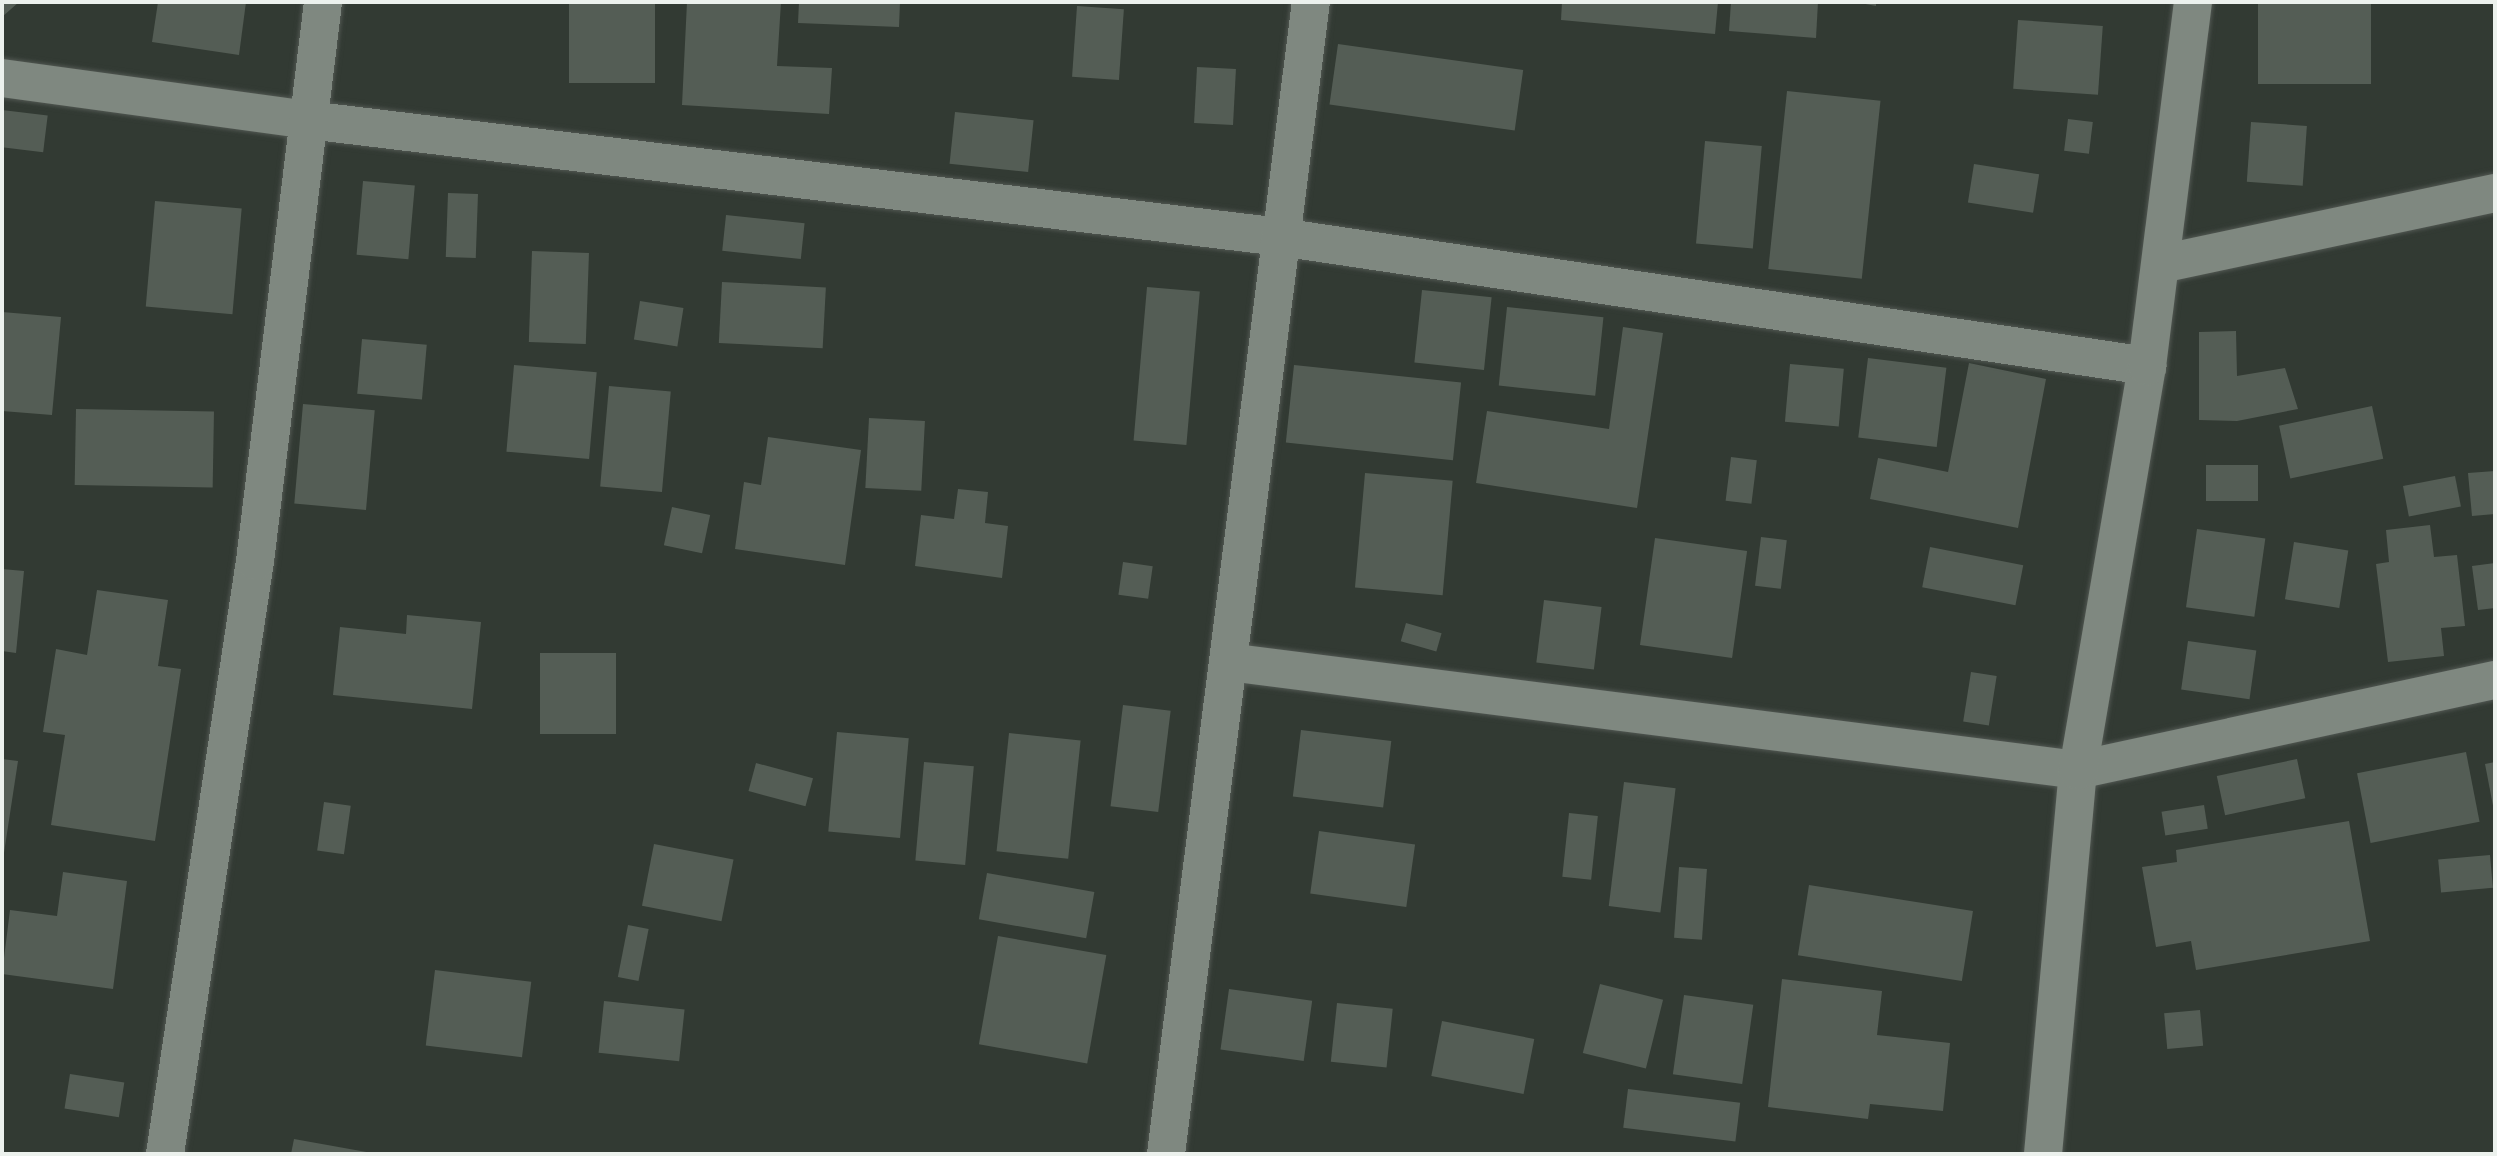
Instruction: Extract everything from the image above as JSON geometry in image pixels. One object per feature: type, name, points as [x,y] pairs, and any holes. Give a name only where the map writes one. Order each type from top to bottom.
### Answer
[{"type":"street","points":[[165,1154],[255,561],[323,2]]},
{"type":"street","points":[[1166,1154],[1311,2]]},
{"type":"street","points":[[2043,1154],[2078,770],[2147,366],[2193,2]]},
{"type":"street","points":[[2,78],[308,120],[1280,237],[2147,366]]},
{"type":"street","points":[[2161,264],[2495,193]]},
{"type":"street","points":[[1228,662],[2078,770],[2495,680]]},
{"type":"building","points":[[2,2],[19,2],[2,17]]},
{"type":"building","points":[[158,2],[246,2],[239,55],[152,42]]},
{"type":"building","points":[[569,2],[655,2],[655,83],[569,83]]},
{"type":"building","points":[[687,2],[781,2],[777,66],[832,68],[829,114],[682,105]]},
{"type":"building","points":[[799,2],[900,2],[899,27],[798,23]]},
{"type":"building","points":[[1562,2],[1718,2],[1715,34],[1561,20]]},
{"type":"building","points":[[1731,2],[1818,2],[1816,38],[1729,31]]},
{"type":"building","points":[[1855,2],[1876,2],[1876,6]]},
{"type":"building","points":[[2258,2],[2371,2],[2371,84],[2258,84]]},
{"type":"building","points":[[1077,6],[1124,9],[1119,80],[1072,77]]},
{"type":"building","points":[[2018,20],[2103,26],[2098,95],[2013,89]]},
{"type":"building","points":[[1338,44],[1523,70],[1515,130],[1330,104]]},
{"type":"building","points":[[1197,67],[1236,69],[1233,125],[1194,123]]},
{"type":"building","points":[[1787,91],[1880,101],[1862,279],[1768,269]]},
{"type":"building","points":[[2,110],[48,116],[43,152],[2,147]]},
{"type":"building","points":[[955,112],[1034,120],[1028,172],[950,164]]},
{"type":"building","points":[[2068,119],[2093,122],[2089,154],[2064,151]]},
{"type":"building","points":[[2251,122],[2307,126],[2303,186],[2247,182]]},
{"type":"building","points":[[1705,141],[1762,146],[1753,249],[1696,244]]},
{"type":"building","points":[[1974,164],[2039,174],[2033,213],[1968,203]]},
{"type":"building","points":[[363,181],[415,186],[408,259],[357,255]]},
{"type":"building","points":[[448,193],[478,194],[476,258],[446,257]]},
{"type":"building","points":[[155,201],[242,209],[232,314],[146,307]]},
{"type":"building","points":[[726,215],[805,223],[801,259],[722,251]]},
{"type":"building","points":[[532,251],[589,253],[586,344],[529,342]]},
{"type":"building","points":[[722,282],[826,287],[823,348],[719,343]]},
{"type":"building","points":[[1147,287],[1200,292],[1186,445],[1134,440]]},
{"type":"building","points":[[1422,290],[1492,297],[1484,370],[1414,363]]},
{"type":"building","points":[[640,301],[683,308],[677,346],[634,340]]},
{"type":"building","points":[[1507,307],[1603,317],[1595,396],[1499,386]]},
{"type":"building","points":[[2,312],[61,317],[52,415],[2,411]]},
{"type":"building","points":[[1623,327],[1663,333],[1637,508],[1476,483],[1487,411],[1609,429]]},
{"type":"building","points":[[2236,331],[2237,376],[2285,368],[2298,409],[2237,421],[2199,420],[2199,332]]},
{"type":"building","points":[[362,339],[427,345],[422,399],[357,394]]},
{"type":"building","points":[[1868,358],[1946,368],[1937,447],[1858,437]]},
{"type":"building","points":[[1969,363],[2046,379],[2018,528],[1870,499],[1878,458],[1948,472]]},
{"type":"building","points":[[1790,364],[1844,369],[1839,426],[1785,422]]},
{"type":"building","points":[[514,365],[597,372],[589,459],[506,452]]},
{"type":"building","points":[[1294,365],[1461,383],[1453,460],[1286,443]]},
{"type":"building","points":[[609,386],[671,391],[662,492],[600,487]]},
{"type":"building","points":[[303,404],[375,410],[366,510],[294,504]]},
{"type":"building","points":[[2372,406],[2383,459],[2290,479],[2279,426]]},
{"type":"building","points":[[76,409],[214,411],[213,487],[75,485]]},
{"type":"building","points":[[869,418],[925,421],[921,491],[865,488]]},
{"type":"building","points":[[768,437],[861,450],[845,565],[735,549],[744,482],[761,485]]},
{"type":"building","points":[[1731,457],[1757,460],[1751,504],[1726,501]]},
{"type":"building","points":[[2206,465],[2258,465],[2258,501],[2206,501]]},
{"type":"building","points":[[2495,471],[2495,514],[2472,516],[2468,473]]},
{"type":"building","points":[[1365,473],[1453,481],[1443,595],[1355,588]]},
{"type":"building","points":[[2455,476],[2461,506],[2409,517],[2403,486]]},
{"type":"building","points":[[958,489],[988,492],[985,523],[1008,526],[1002,578],[915,566],[921,515],[954,519]]},
{"type":"building","points":[[672,507],[710,515],[702,553],[664,545]]},
{"type":"building","points":[[2430,525],[2434,557],[2457,555],[2465,626],[2441,628],[2444,656],[2388,662],[2376,564],[2389,562],[2386,530]]},
{"type":"building","points":[[2197,529],[2265,539],[2254,617],[2186,607]]},
{"type":"building","points":[[1761,537],[1787,540],[1781,589],[1755,586]]},
{"type":"building","points":[[1655,538],[1747,551],[1732,658],[1640,645]]},
{"type":"building","points":[[2294,542],[2348,551],[2339,608],[2285,599]]},
{"type":"building","points":[[1930,547],[2023,565],[2015,605],[1922,587]]},
{"type":"building","points":[[1123,562],[1153,566],[1148,599],[1118,595]]},
{"type":"building","points":[[2495,563],[2495,608],[2478,610],[2472,566]]},
{"type":"building","points":[[2,569],[24,571],[16,653],[2,651]]},
{"type":"building","points":[[97,590],[168,600],[158,666],[181,669],[155,841],[51,825],[65,735],[43,732],[56,649],[87,655]]},
{"type":"building","points":[[1544,600],[1602,607],[1594,670],[1536,663]]},
{"type":"building","points":[[407,615],[481,622],[472,709],[333,695],[340,627],[406,634]]},
{"type":"building","points":[[1406,623],[1442,633],[1436,651],[1401,641]]},
{"type":"building","points":[[2188,641],[2256,651],[2250,699],[2181,690]]},
{"type":"building","points":[[540,653],[616,653],[616,734],[540,734]]},
{"type":"building","points":[[1971,672],[1997,676],[1989,725],[1963,721]]},
{"type":"building","points":[[1123,705],[1171,711],[1158,812],[1111,806]]},
{"type":"building","points":[[1301,730],[1391,741],[1383,808],[1293,797]]},
{"type":"building","points":[[837,732],[909,738],[900,838],[828,832]]},
{"type":"building","points":[[1009,733],[1081,741],[1068,859],[997,851]]},
{"type":"building","points":[[2466,752],[2480,822],[2371,843],[2357,773]]},
{"type":"building","points":[[2,759],[18,761],[4,853],[2,853]]},
{"type":"building","points":[[2297,759],[2305,798],[2225,815],[2217,776]]},
{"type":"building","points":[[924,762],[974,766],[965,865],[915,861]]},
{"type":"building","points":[[2495,762],[2495,811],[2494,811],[2485,764]]},
{"type":"building","points":[[756,763],[813,778],[805,806],[748,791]]},
{"type":"building","points":[[1624,782],[1676,788],[1660,912],[1609,906]]},
{"type":"building","points":[[324,802],[351,806],[344,854],[317,851]]},
{"type":"building","points":[[2204,805],[2208,829],[2165,835],[2162,812]]},
{"type":"building","points":[[1569,813],[1598,816],[1591,880],[1562,877]]},
{"type":"building","points":[[2349,821],[2370,941],[2196,970],[2191,941],[2156,947],[2142,867],[2177,862],[2176,850]]},
{"type":"building","points":[[1319,831],[1415,844],[1406,907],[1310,893]]},
{"type":"building","points":[[654,844],[734,859],[721,921],[642,906]]},
{"type":"building","points":[[2490,855],[2493,888],[2441,892],[2438,860]]},
{"type":"building","points":[[1679,867],[1707,869],[1702,940],[1674,938]]},
{"type":"building","points":[[63,872],[127,881],[113,989],[2,974],[10,910],[57,916]]},
{"type":"building","points":[[987,873],[1094,892],[1086,938],[979,919]]},
{"type":"building","points":[[1809,885],[1973,911],[1962,981],[1798,955]]},
{"type":"building","points":[[628,925],[649,929],[639,981],[618,977]]},
{"type":"building","points":[[998,936],[1106,955],[1087,1063],[979,1044]]},
{"type":"building","points":[[435,970],[531,982],[522,1057],[426,1045]]},
{"type":"building","points":[[1782,979],[1882,991],[1877,1035],[1950,1043],[1943,1111],[1870,1104],[1868,1119],[1768,1107]]},
{"type":"building","points":[[1600,984],[1663,1000],[1646,1069],[1583,1053]]},
{"type":"building","points":[[1229,989],[1312,1001],[1304,1061],[1221,1049]]},
{"type":"building","points":[[1684,995],[1753,1005],[1742,1084],[1673,1074]]},
{"type":"building","points":[[604,1001],[685,1009],[679,1061],[599,1053]]},
{"type":"building","points":[[1337,1003],[1393,1009],[1387,1068],[1331,1062]]},
{"type":"building","points":[[2200,1010],[2203,1046],[2167,1049],[2164,1013]]},
{"type":"building","points":[[1442,1021],[1534,1039],[1524,1094],[1431,1076]]},
{"type":"building","points":[[70,1074],[124,1083],[119,1117],[65,1109]]},
{"type":"building","points":[[1628,1089],[1740,1103],[1735,1141],[1623,1128]]},
{"type":"building","points":[[294,1139],[372,1153],[372,1154],[291,1154]]}]
